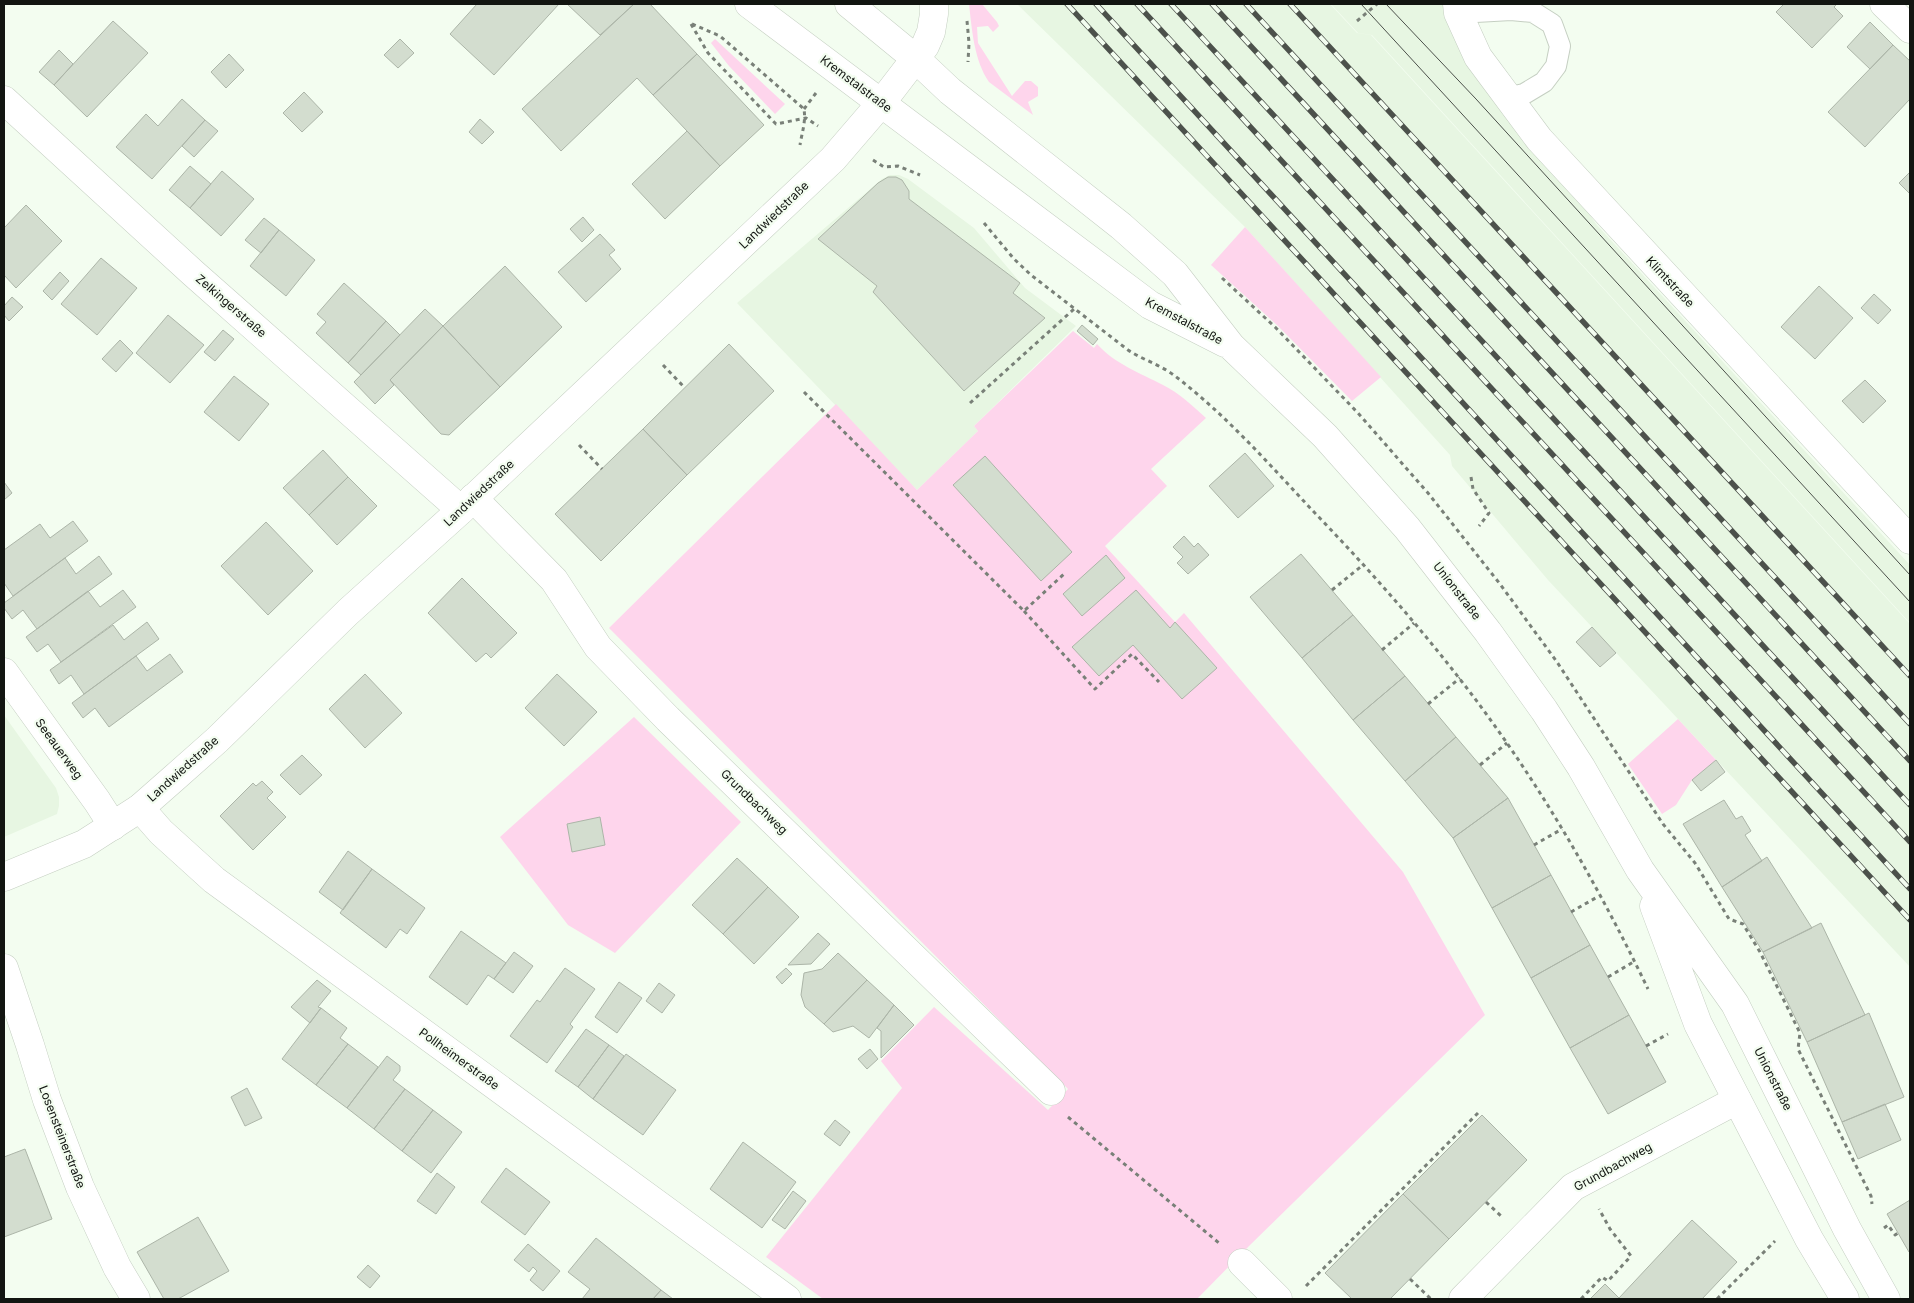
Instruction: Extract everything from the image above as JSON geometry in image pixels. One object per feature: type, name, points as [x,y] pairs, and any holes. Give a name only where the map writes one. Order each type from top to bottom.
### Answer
[{"type":"street","name":"Kremstalstraße","points":[[749,4],[882,102],[1150,306],[1231,346]]},
{"type":"street","name":"Kremstalstraße","points":[[849,4],[916,59],[950,91],[1121,226],[1175,274],[1231,346]]},
{"type":"street","name":"Landwiedstraße","points":[[4,877],[84,844],[114,826],[140,808],[217,740],[348,612],[467,504],[834,159],[882,102],[925,46],[931,32],[934,4]]},
{"type":"street","points":[[1884,4],[1910,29]]},
{"type":"street","name":"Klimtstraße","points":[[1458,8],[1478,57],[1539,139],[1910,540]]},
{"type":"street","name":"Zelkingerstraße","points":[[4,100],[193,273],[467,504]]},
{"type":"street","name":"Unionstraße","points":[[1231,346],[1325,436],[1408,528],[1488,632],[1544,710],[1581,767],[1640,870],[1735,1004],[1847,1229],[1886,1299]]},
{"type":"street","name":"Grundbachweg","points":[[467,504],[554,580],[598,647],[668,718],[1051,1091]]},
{"type":"street","name":"Seeauerweg","points":[[4,672],[114,826]]},
{"type":"street","name":"Pollheimerstraße","points":[[140,808],[161,832],[214,880],[787,1299]]},
{"type":"street","name":"Unionstraße","points":[[1640,870],[1698,1024],[1809,1239],[1845,1299]]},
{"type":"street","name":"Losensteinerstraße","points":[[4,968],[47,1100],[80,1187],[117,1267],[136,1299]]},
{"type":"street","name":"Grundbachweg","points":[[1463,1299],[1573,1187],[1737,1100]]},
{"type":"street","points":[[1242,1263],[1290,1295]]},
{"type":"lane","points":[[1458,8],[1533,12],[1552,24],[1560,46],[1556,66],[1544,82],[1524,94],[1508,98]]},
{"type":"path","points":[[1357,21],[1377,4]]},
{"type":"path","points":[[800,143],[806,118],[804,109],[720,36],[691,24],[708,53],[776,124],[806,118]]},
{"type":"path","points":[[967,26],[969,43],[968,66]]},
{"type":"path","points":[[884,167],[898,166],[926,178]]},
{"type":"path","points":[[981,219],[1014,259],[1074,309],[1143,360],[1167,370],[1199,396],[1260,453],[1414,623],[1460,678],[1508,743],[1562,829],[1635,961],[1652,997]]},
{"type":"path","points":[[970,402],[1074,309]]},
{"type":"path","points":[[663,365],[685,388]]},
{"type":"path","points":[[804,392],[1024,611],[1095,689],[1132,654],[1158,682]]},
{"type":"path","points":[[579,445],[602,469]]},
{"type":"path","points":[[1471,477],[1473,490],[1490,513],[1479,526]]},
{"type":"path","points":[[1332,590],[1363,565]]},
{"type":"path","points":[[1024,611],[1065,573]]},
{"type":"path","points":[[1382,650],[1414,623]]},
{"type":"path","points":[[1428,704],[1460,678]]},
{"type":"path","points":[[1480,766],[1508,743]]},
{"type":"path","points":[[1534,845],[1562,829]]},
{"type":"path","points":[[1572,912],[1599,896]]},
{"type":"path","points":[[1608,977],[1635,961]]},
{"type":"path","points":[[1646,1046],[1670,1033],[1673,1040]]},
{"type":"path","points":[[1051,1091],[1052,1103],[1242,1263]]},
{"type":"path","points":[[1290,1295],[1478,1112]]},
{"type":"path","points":[[1582,1299],[1602,1277],[1608,1281],[1631,1256],[1610,1229],[1598,1207]]},
{"type":"path","points":[[1888,1225],[1895,1235],[1898,1233]]},
{"type":"path","points":[[1717,1299],[1776,1240]]},
{"type":"path","points":[[1410,1279],[1430,1299]]},
{"type":"shaded area","points":[[969,4],[982,4],[999,26],[993,32],[988,26],[977,27],[978,43],[1012,96],[1025,81],[1031,81],[1038,87],[1038,96],[1028,102],[1033,115],[989,82],[980,64],[974,44]]},
{"type":"shaded area","points":[[1017,4],[1330,4],[1357,33],[1371,35],[1910,624],[1910,967],[1548,580],[1452,466],[1450,455],[1245,227]]},
{"type":"shaded area","points":[[1331,4],[1444,4],[1596,224],[1910,565],[1910,623],[1372,35],[1358,33]]},
{"type":"shaded area","points":[[715,39],[785,104],[775,114],[729,66],[711,43]]},
{"type":"shaded area","points":[[890,175],[899,175],[908,179],[974,228],[1025,288],[1076,326],[974,426],[978,431],[917,490],[737,303],[882,179]]},
{"type":"shaded area","points":[[1245,227],[1381,377],[1352,401],[1278,326],[1211,265]]},
{"type":"shaded area","points":[[1073,331],[1094,348],[1097,344],[1120,363],[1175,392],[1206,418],[1151,469],[1167,486],[1105,546],[1175,622],[1184,613],[1403,872],[1485,1015],[1197,1299],[823,1299],[766,1257],[902,1088],[881,1061],[934,1007],[1048,1110],[1068,1089],[609,628],[836,404],[917,490],[978,431],[974,426]]},
{"type":"shaded area","points":[[4,715],[56,788],[59,806],[57,814],[4,837]]},
{"type":"shaded area","points":[[634,717],[741,822],[615,953],[568,925],[500,837]]},
{"type":"shaded area","points":[[1678,719],[1716,760],[1692,780],[1676,805],[1662,814],[1628,764]]},
{"type":"building","points":[[477,4],[559,4],[494,75],[450,34]]},
{"type":"building","points":[[567,4],[634,4],[600,35]]},
{"type":"building","points":[[634,4],[650,4],[697,54],[653,95],[637,78],[561,151],[522,109]]},
{"type":"building","points":[[1784,4],[1837,4],[1834,7],[1843,16],[1812,48],[1776,12]]},
{"type":"building","points":[[113,21],[148,53],[87,117],[54,85]]},
{"type":"building","points":[[1870,22],[1893,45],[1870,69],[1847,47]]},
{"type":"building","points":[[400,39],[414,53],[398,68],[384,55]]},
{"type":"building","points":[[1893,45],[1910,61],[1910,99],[1865,147],[1828,112]]},
{"type":"building","points":[[59,50],[73,64],[54,85],[39,72]]},
{"type":"building","points":[[229,54],[244,70],[226,88],[211,72]]},
{"type":"building","points":[[697,54],[764,125],[720,166],[653,95]]},
{"type":"building","points":[[304,92],[323,112],[302,132],[283,113]]},
{"type":"building","points":[[182,99],[205,120],[152,179],[116,147],[146,114],[158,126]]},
{"type":"building","points":[[480,119],[494,132],[482,144],[469,132]]},
{"type":"building","points":[[205,120],[218,131],[194,157],[182,146]]},
{"type":"building","points":[[687,131],[720,166],[665,219],[632,184]]},
{"type":"building","points":[[190,166],[211,184],[190,208],[169,190]]},
{"type":"building","points":[[222,171],[254,199],[221,236],[190,208]]},
{"type":"building","points":[[1910,172],[1910,194],[1899,183]]},
{"type":"building","points":[[888,177],[896,177],[902,180],[909,191],[909,199],[1020,283],[1013,293],[1045,318],[964,391],[873,292],[877,286],[818,239],[878,183]]},
{"type":"building","points":[[26,205],[62,241],[16,288],[4,275],[4,228]]},
{"type":"building","points":[[583,217],[594,230],[582,242],[570,229]]},
{"type":"building","points":[[264,218],[279,230],[261,253],[245,240]]},
{"type":"building","points":[[279,230],[315,260],[286,296],[250,266]]},
{"type":"building","points":[[600,234],[615,250],[609,255],[621,269],[586,302],[558,272]]},
{"type":"building","points":[[101,258],[137,288],[97,335],[61,304]]},
{"type":"building","points":[[505,266],[562,327],[500,387],[443,326]]},
{"type":"building","points":[[60,272],[69,281],[52,300],[43,291]]},
{"type":"building","points":[[344,283],[386,321],[348,363],[316,333],[326,322],[317,314]]},
{"type":"building","points":[[1819,286],[1853,318],[1815,359],[1781,327]]},
{"type":"building","points":[[1874,294],[1891,310],[1878,324],[1861,308]]},
{"type":"building","points":[[12,297],[23,307],[9,321],[4,315],[4,306]]},
{"type":"building","points":[[425,309],[443,326],[390,380],[394,385],[375,404],[354,382]]},
{"type":"building","points":[[168,315],[204,345],[170,383],[136,353]]},
{"type":"building","points":[[386,321],[400,335],[361,375],[348,363]]},
{"type":"building","points":[[1082,325],[1098,339],[1093,345],[1077,331]]},
{"type":"building","points":[[443,326],[500,387],[449,435],[441,434],[390,380]]},
{"type":"building","points":[[223,330],[234,339],[215,361],[204,352]]},
{"type":"building","points":[[120,340],[133,353],[116,372],[102,359]]},
{"type":"building","points":[[729,344],[774,391],[687,475],[643,429]]},
{"type":"building","points":[[234,376],[269,404],[239,441],[204,412]]},
{"type":"building","points":[[1865,380],[1886,401],[1863,423],[1842,401]]},
{"type":"building","points":[[643,429],[687,475],[601,561],[555,514]]},
{"type":"building","points":[[323,450],[348,477],[309,515],[283,488]]},
{"type":"building","points":[[1245,453],[1274,486],[1238,518],[1209,486]]},
{"type":"building","points":[[985,456],[1072,552],[1041,581],[953,485]]},
{"type":"building","points":[[348,477],[377,506],[337,545],[309,515]]},
{"type":"building","points":[[4,482],[12,493],[4,500]]},
{"type":"building","points":[[73,521],[88,541],[13,596],[4,583],[4,550],[40,524],[50,538]]},
{"type":"building","points":[[266,522],[313,571],[268,615],[221,566]]},
{"type":"building","points":[[1184,536],[1194,547],[1198,543],[1209,555],[1188,574],[1177,563],[1183,557],[1173,547]]},
{"type":"building","points":[[1301,554],[1353,615],[1302,658],[1250,597]]},
{"type":"building","points":[[1106,555],[1125,578],[1082,616],[1063,594]]},
{"type":"building","points":[[99,556],[112,574],[37,629],[23,610],[12,619],[4,608],[4,603],[65,558],[76,574]]},
{"type":"building","points":[[462,578],[517,633],[491,658],[486,653],[476,662],[428,613]]},
{"type":"building","points":[[123,590],[136,607],[61,662],[48,644],[37,652],[26,637],[88,591],[100,607]]},
{"type":"building","points":[[1136,590],[1170,628],[1175,622],[1217,668],[1182,699],[1133,645],[1099,676],[1072,647]]},
{"type":"building","points":[[1353,615],[1405,676],[1353,720],[1302,658]]},
{"type":"building","points":[[147,622],[159,639],[84,694],[71,675],[59,684],[50,670],[113,625],[124,640]]},
{"type":"building","points":[[1592,627],[1616,653],[1600,667],[1576,642]]},
{"type":"building","points":[[170,654],[183,672],[109,727],[95,708],[83,718],[72,703],[136,656],[147,671]]},
{"type":"building","points":[[365,674],[402,713],[365,748],[329,709]]},
{"type":"building","points":[[557,674],[597,712],[564,746],[525,708]]},
{"type":"building","points":[[1405,676],[1456,737],[1405,781],[1353,720]]},
{"type":"building","points":[[1456,737],[1508,798],[1453,838],[1405,781]]},
{"type":"building","points":[[302,755],[322,775],[300,795],[280,775]]},
{"type":"building","points":[[1716,760],[1725,772],[1701,791],[1692,780]]},
{"type":"building","points":[[262,781],[273,792],[267,798],[286,817],[253,850],[220,816],[253,783],[256,786]]},
{"type":"building","points":[[1508,798],[1551,875],[1492,908],[1453,838]]},
{"type":"building","points":[[1724,800],[1736,819],[1742,816],[1751,831],[1745,835],[1762,861],[1722,887],[1683,824]]},
{"type":"building","points":[[600,817],[605,845],[572,852],[567,824]]},
{"type":"building","points":[[348,851],[372,869],[343,910],[319,892]]},
{"type":"building","points":[[1767,857],[1812,928],[1763,952],[1722,887]]},
{"type":"building","points":[[737,858],[768,887],[723,934],[692,905]]},
{"type":"building","points":[[372,869],[425,908],[407,934],[400,929],[386,948],[340,913]]},
{"type":"building","points":[[1551,875],[1590,945],[1531,978],[1492,908]]},
{"type":"building","points":[[768,887],[799,917],[754,964],[723,934]]},
{"type":"building","points":[[1821,923],[1865,1015],[1807,1042],[1763,952]]},
{"type":"building","points":[[461,931],[506,963],[494,979],[488,975],[467,1005],[429,977]]},
{"type":"building","points":[[818,933],[830,944],[811,964],[788,965]]},
{"type":"building","points":[[1590,945],[1629,1015],[1570,1048],[1531,978]]},
{"type":"building","points":[[514,952],[533,966],[513,993],[494,979]]},
{"type":"building","points":[[838,953],[867,980],[824,1024],[805,1007],[801,995],[804,973],[822,969]]},
{"type":"building","points":[[565,968],[595,989],[570,1024],[573,1027],[547,1063],[510,1036],[537,1000],[540,1002]]},
{"type":"building","points":[[786,968],[792,974],[782,984],[776,977]]},
{"type":"building","points":[[317,980],[331,991],[318,1007],[321,1008],[310,1023],[291,1007]]},
{"type":"building","points":[[867,980],[894,1005],[869,1038],[853,1026],[833,1032],[824,1024]]},
{"type":"building","points":[[619,982],[642,998],[617,1033],[595,1017]]},
{"type":"building","points":[[659,983],[675,995],[662,1013],[646,1001]]},
{"type":"building","points":[[894,1005],[914,1025],[881,1058],[881,1031],[877,1028]]},
{"type":"building","points":[[321,1008],[347,1028],[340,1038],[348,1044],[316,1085],[282,1059]]},
{"type":"building","points":[[1869,1013],[1904,1097],[1842,1122],[1807,1042]]},
{"type":"building","points":[[1629,1015],[1666,1082],[1608,1114],[1570,1048]]},
{"type":"building","points":[[586,1029],[609,1045],[578,1087],[555,1071]]},
{"type":"building","points":[[348,1044],[378,1067],[347,1108],[316,1085]]},
{"type":"building","points":[[609,1045],[624,1056],[593,1099],[578,1087]]},
{"type":"building","points":[[870,1049],[878,1059],[867,1069],[858,1059]]},
{"type":"building","points":[[626,1054],[676,1090],[643,1135],[593,1099]]},
{"type":"building","points":[[387,1056],[400,1066],[400,1071],[393,1080],[405,1089],[374,1129],[347,1108]]},
{"type":"building","points":[[247,1088],[262,1118],[245,1126],[231,1097]]},
{"type":"building","points":[[405,1089],[433,1110],[402,1151],[374,1129]]},
{"type":"building","points":[[1885,1104],[1901,1140],[1858,1159],[1842,1122]]},
{"type":"building","points":[[433,1110],[462,1132],[431,1173],[402,1151]]},
{"type":"building","points":[[1482,1115],[1527,1160],[1449,1239],[1403,1194]]},
{"type":"building","points":[[835,1120],[850,1132],[840,1146],[824,1134]]},
{"type":"building","points":[[743,1142],[796,1182],[762,1228],[710,1189]]},
{"type":"building","points":[[25,1149],[52,1219],[4,1237],[4,1157]]},
{"type":"building","points":[[506,1168],[550,1202],[525,1235],[481,1202]]},
{"type":"building","points":[[437,1173],[455,1187],[436,1214],[417,1201]]},
{"type":"building","points":[[793,1191],[806,1201],[785,1229],[772,1220]]},
{"type":"building","points":[[1403,1194],[1449,1239],[1390,1299],[1352,1299],[1325,1273]]},
{"type":"building","points":[[1910,1200],[1910,1251],[1909,1252],[1887,1214]]},
{"type":"building","points":[[198,1217],[229,1271],[178,1299],[164,1299],[137,1252]]},
{"type":"building","points":[[1692,1220],[1737,1262],[1702,1299],[1620,1299],[1619,1298]]},
{"type":"building","points":[[596,1238],[661,1290],[653,1299],[582,1299],[590,1289],[568,1272]]},
{"type":"building","points":[[528,1244],[560,1271],[543,1291],[530,1280],[537,1271],[533,1267],[529,1272],[514,1260]]},
{"type":"building","points":[[368,1265],[380,1276],[370,1288],[357,1277]]},
{"type":"building","points":[[1605,1284],[1620,1299],[1590,1299]]},
{"type":"building","points":[[661,1290],[673,1299],[653,1299]]},
{"type":"tram line","points":[[1361,4],[1910,602]]},
{"type":"tram line","points":[[1386,4],[1476,99],[1910,575]]},
{"type":"railway","points":[[1067,4],[1910,920]]},
{"type":"railway","points":[[1096,4],[1910,889]]},
{"type":"railway","points":[[1137,4],[1910,842]]},
{"type":"railway","points":[[1171,4],[1910,805]]},
{"type":"railway","points":[[1212,4],[1910,761]]},
{"type":"railway","points":[[1246,4],[1910,724]]},
{"type":"railway","points":[[1290,4],[1910,676]]}]
